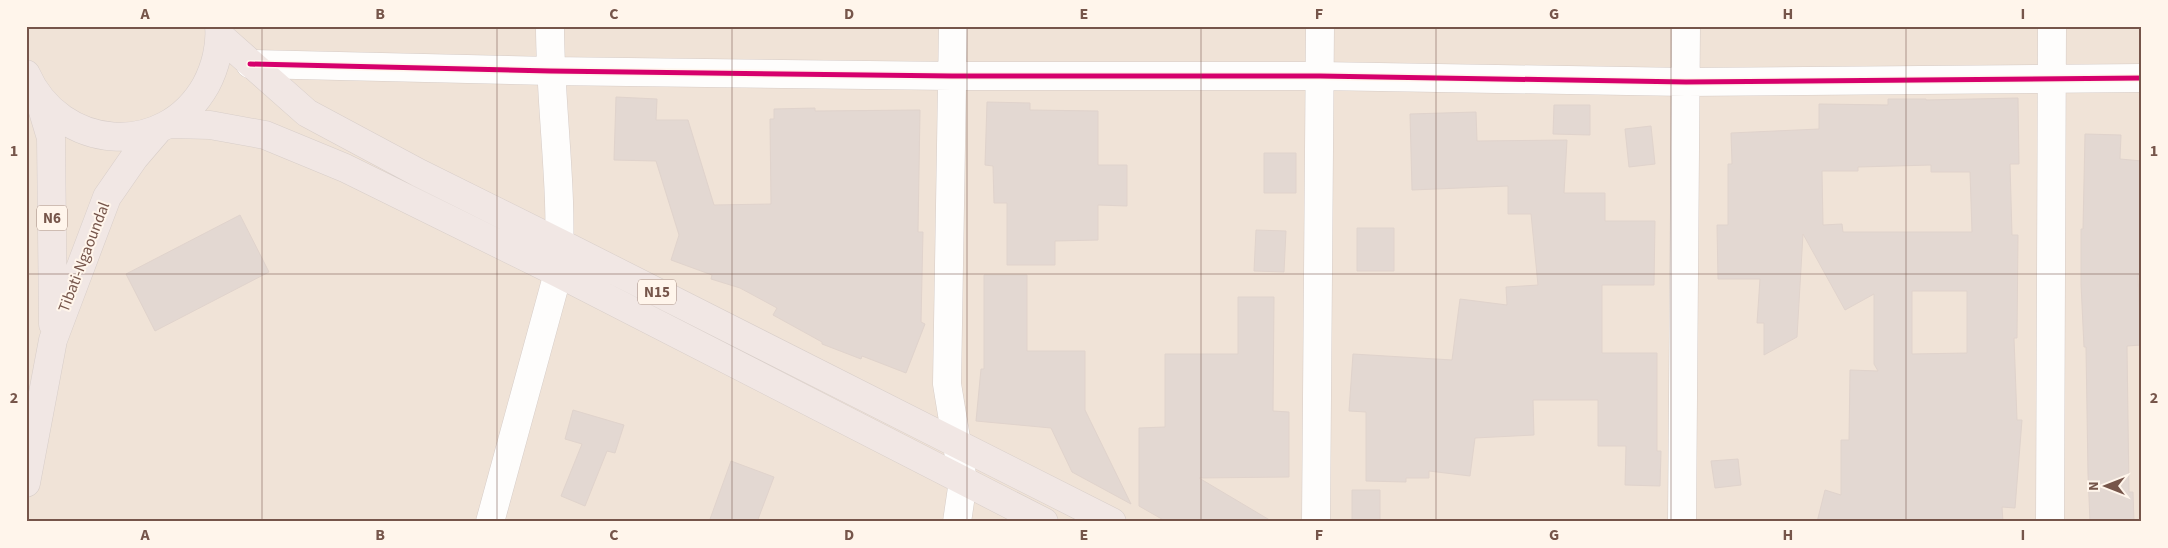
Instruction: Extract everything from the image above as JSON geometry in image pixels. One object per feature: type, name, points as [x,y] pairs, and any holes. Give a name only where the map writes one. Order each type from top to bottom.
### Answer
[{"type":"highway","name":"N15","points":[[219,31],[250,64],[308,113],[418,173],[560,242],[1112,522]]},
{"type":"highway","name":"Tibati-Ngaoundal","points":[[26,483],[53,340],[107,197],[134,158],[165,127],[197,101],[214,70],[219,31]]},
{"type":"highway","name":"Tibati-Ngaoundal","points":[[26,74],[39,98],[52,138],[53,340]]},
{"type":"highway","name":"Tibati-Ngaoundal","points":[[39,98],[58,116],[81,130],[106,136],[133,136],[165,127]]},
{"type":"highway","name":"N15","points":[[165,127],[210,125],[265,135],[345,168],[558,273],[1044,522]]},
{"type":"street","points":[[490,522],[558,273],[560,242],[550,71],[550,26]]},
{"type":"street","points":[[953,26],[947,384],[955,442],[963,481],[957,522]]},
{"type":"street","points":[[1316,522],[1320,26]]},
{"type":"street","points":[[1682,522],[1686,26]]},
{"type":"street","points":[[2050,522],[2052,26]]},
{"type":"street","points":[[250,64],[550,71],[952,76],[1320,76],[1686,82],[2142,78]]},
{"type":"shaded area","points":[[26,26],[2142,26],[2142,522],[26,522]]},
{"type":"building","points":[[616,97],[657,99],[656,120],[688,120],[714,205],[771,204],[770,119],[774,119],[774,109],[815,108],[815,111],[920,110],[918,232],[923,232],[921,322],[925,324],[906,373],[862,356],[861,359],[822,344],[822,342],[773,315],[777,308],[740,288],[711,279],[712,275],[671,260],[679,235],[656,161],[614,160]]},
{"type":"building","points":[[2018,98],[2019,164],[2010,164],[2012,235],[2018,235],[2017,338],[2014,338],[2017,420],[2022,420],[2015,508],[2002,507],[2003,522],[1817,522],[1825,490],[1841,495],[1841,440],[1849,440],[1850,370],[1878,371],[1874,364],[1874,294],[1845,310],[1803,234],[1797,337],[1764,355],[1764,323],[1757,323],[1760,279],[1718,279],[1717,225],[1728,225],[1728,164],[1732,164],[1731,133],[1819,129],[1819,104],[1888,105],[1888,99]],"holes":[[[1931,165],[1931,172],[1970,172],[1972,232],[1843,232],[1842,224],[1823,225],[1822,171],[1858,171],[1858,167]],[[1912,291],[1967,291],[1967,353],[1912,354]]]},
{"type":"building","points":[[987,102],[1030,103],[1030,110],[1098,111],[1098,165],[1127,165],[1127,206],[1098,205],[1098,240],[1055,241],[1055,265],[1007,265],[1007,203],[994,203],[993,166],[985,165]]},
{"type":"building","points":[[1554,105],[1590,105],[1590,135],[1553,134]]},
{"type":"building","points":[[1476,112],[1477,141],[1567,140],[1564,193],[1605,193],[1605,221],[1655,221],[1654,285],[1602,285],[1602,353],[1657,353],[1657,451],[1661,451],[1660,486],[1625,485],[1626,446],[1598,446],[1598,400],[1533,400],[1534,435],[1475,438],[1470,476],[1429,471],[1429,478],[1406,478],[1406,482],[1366,481],[1366,412],[1349,411],[1353,354],[1452,360],[1460,299],[1507,305],[1506,287],[1538,285],[1531,214],[1508,214],[1508,186],[1412,190],[1410,114]]},
{"type":"building","points":[[1651,126],[1655,164],[1629,167],[1625,129]]},
{"type":"building","points":[[2085,134],[2121,135],[2120,159],[2142,161],[2142,275],[2138,275],[2141,345],[2127,346],[2129,492],[2133,492],[2134,522],[2090,522],[2086,347],[2084,347],[2081,284]]},
{"type":"building","points":[[1264,153],[1296,153],[1296,193],[1264,193]]},
{"type":"building","points":[[240,215],[269,272],[155,331],[126,274]]},
{"type":"building","points":[[1357,228],[1394,228],[1394,271],[1357,271]]},
{"type":"building","points":[[1256,230],[1286,231],[1284,272],[1254,271]]},
{"type":"building","points":[[984,275],[1027,275],[1027,351],[1085,351],[1085,410],[1131,504],[1072,472],[1051,428],[976,421],[981,369],[984,369]]},
{"type":"building","points":[[1238,297],[1274,297],[1273,411],[1289,412],[1289,477],[1199,478],[1273,522],[1167,522],[1139,506],[1139,428],[1165,427],[1165,354],[1238,354]]},
{"type":"building","points":[[573,410],[624,425],[615,453],[607,451],[585,506],[561,496],[582,444],[565,439]]},
{"type":"building","points":[[1738,459],[1741,485],[1715,488],[1711,461]]},
{"type":"building","points":[[731,461],[774,477],[757,522],[709,522]]},
{"type":"building","points":[[1352,490],[1380,490],[1380,522],[1352,522]]},
{"type":"cycle path","points":[[250,64],[550,71],[952,76],[1320,76],[1686,82],[2142,78]]}]
